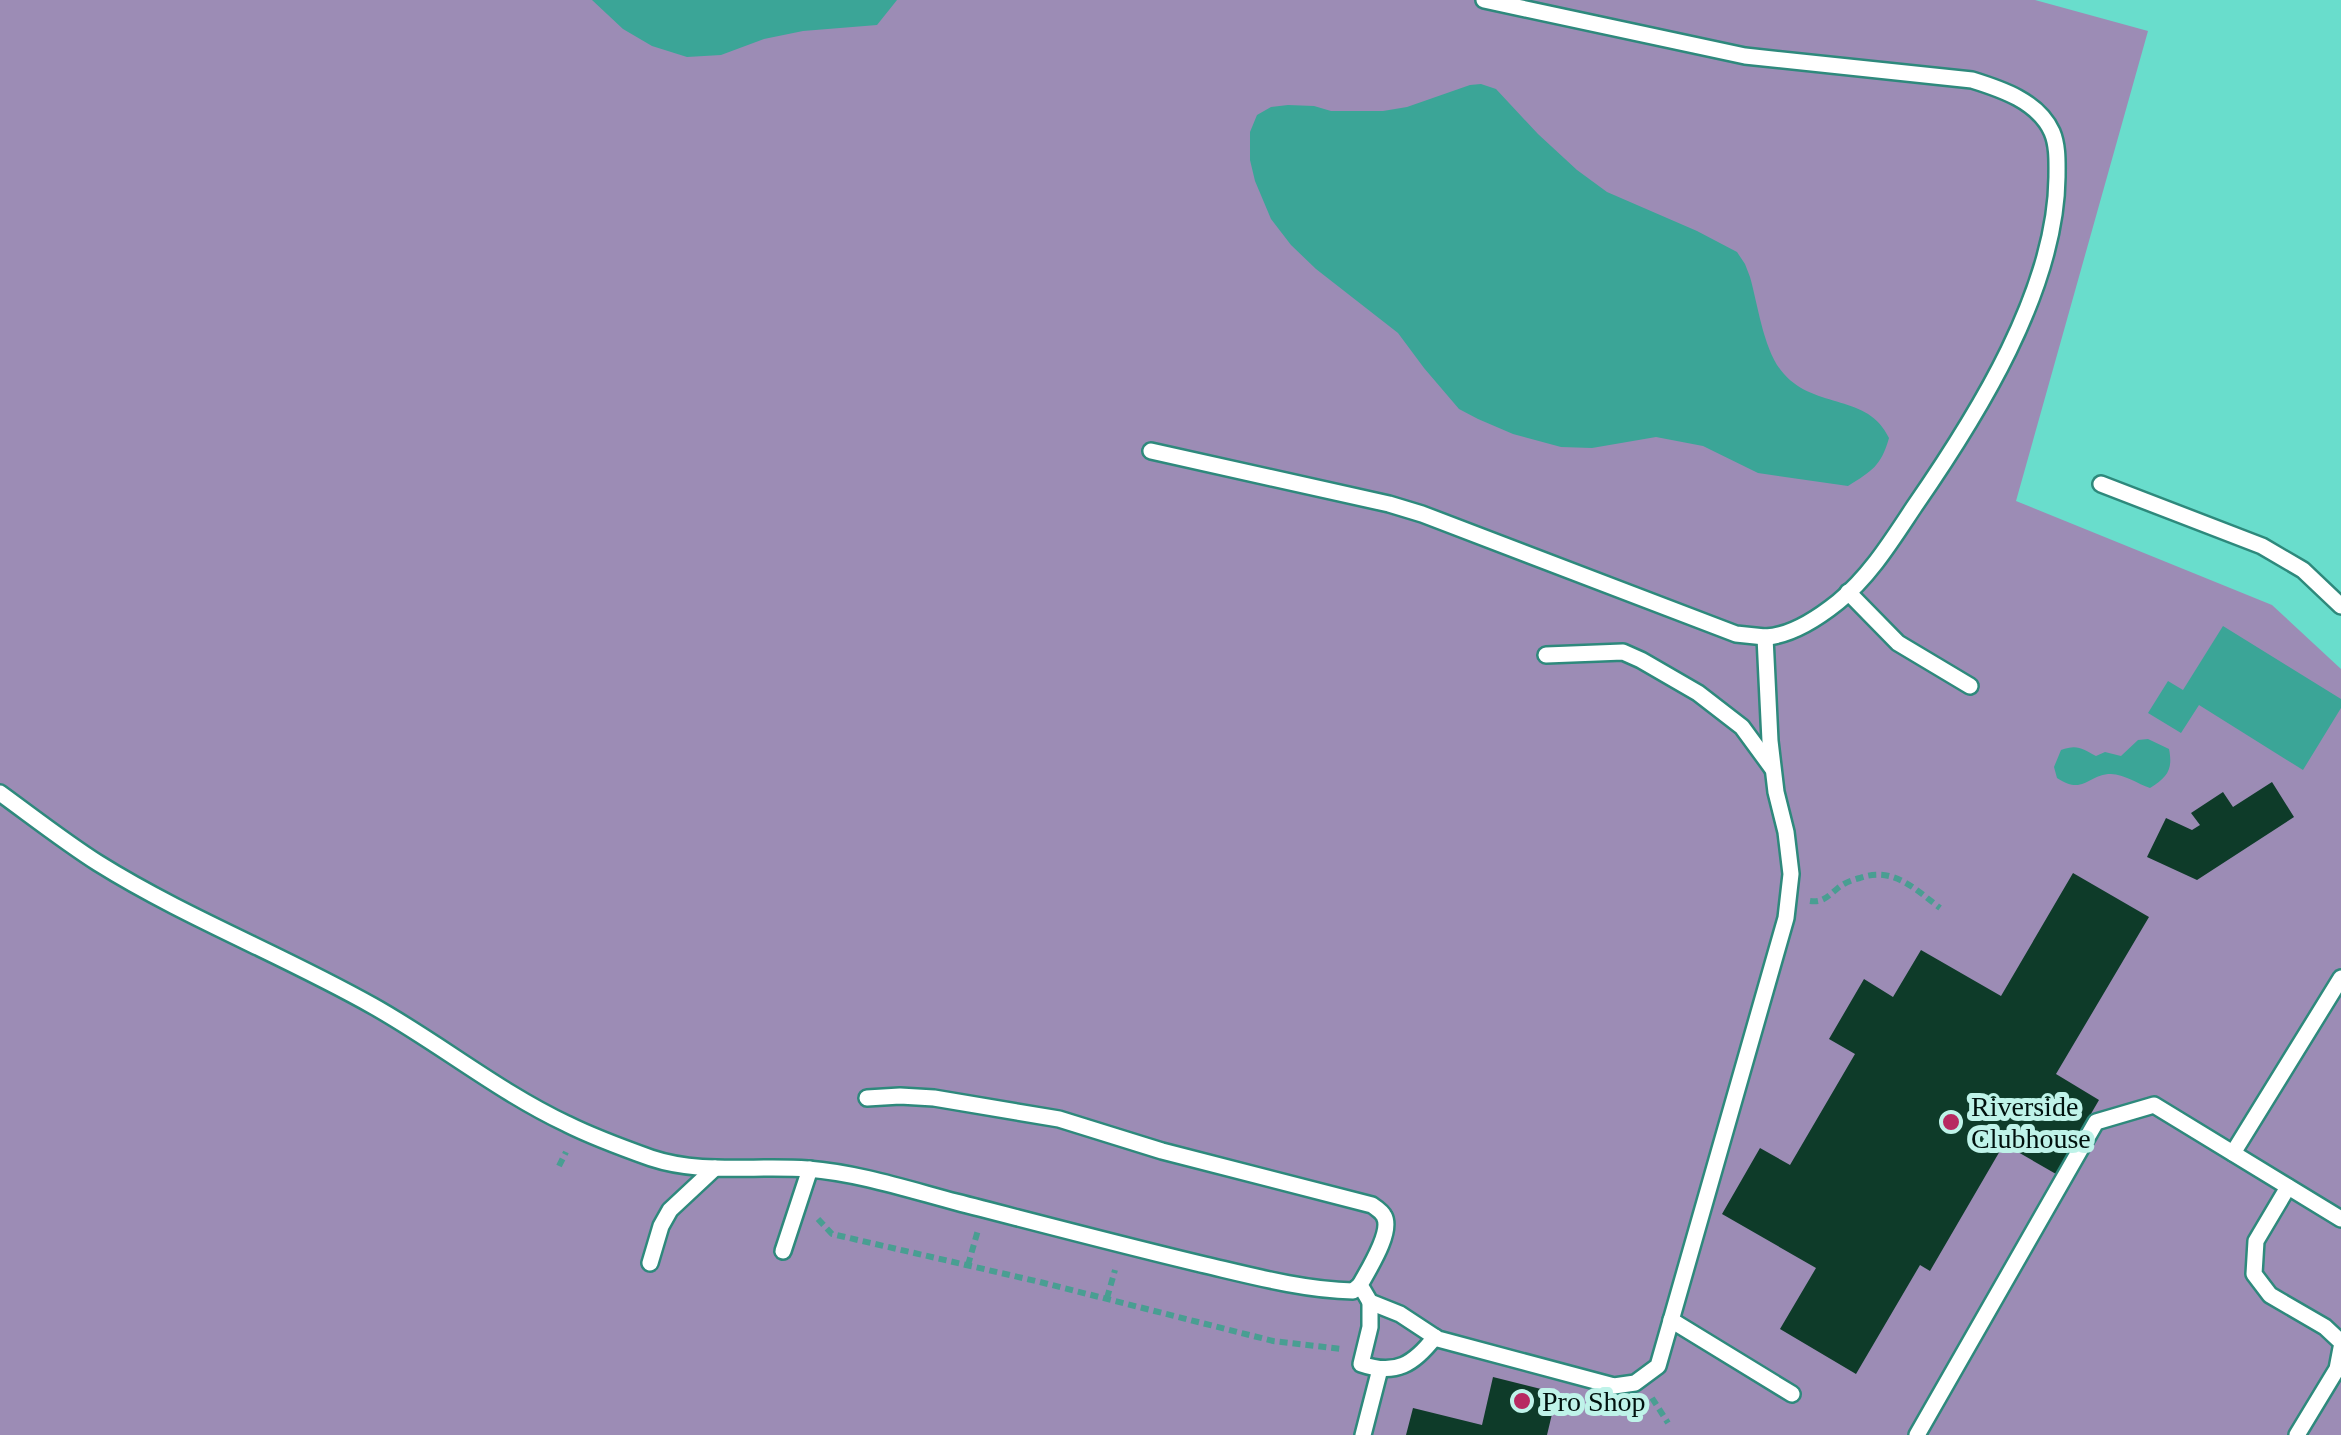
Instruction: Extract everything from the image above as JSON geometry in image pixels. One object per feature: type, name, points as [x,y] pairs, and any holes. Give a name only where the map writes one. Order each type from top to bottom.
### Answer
[{"type":"lane","points":[[1151,450],[1422,514],[1736,634],[1784,636],[1839,601],[1876,562],[1990,389],[2020,324],[2043,264],[2057,205],[2057,156],[2052,133],[2024,102],[2001,89],[1972,80],[1744,56],[1484,0]]},
{"type":"lane","points":[[2101,484],[2262,546],[2302,570],[2341,606]]},
{"type":"lane","points":[[1848,592],[1898,643],[1970,686]]},
{"type":"lane","points":[[1370,1302],[1400,1314],[1435,1337],[1614,1386],[1635,1383],[1658,1366],[1786,918],[1791,874],[1770,741],[1765,637]]},
{"type":"lane","points":[[1546,655],[1623,652],[1641,660],[1698,693],[1742,728],[1774,771]]},
{"type":"lane","points":[[0,793],[98,863],[199,919],[310,971],[566,1124],[651,1158],[706,1169],[810,1169],[861,1177],[1242,1274],[1336,1291],[1353,1291],[1360,1285],[1385,1236],[1384,1214],[1372,1205],[1162,1151],[1059,1119],[934,1098],[866,1098]]},
{"type":"lane","points":[[2233,1153],[2341,978]]},
{"type":"lane","points":[[1917,1435],[2096,1122],[2154,1104],[2336,1216],[2341,1198]]},
{"type":"lane","points":[[650,1263],[670,1210],[715,1168]]},
{"type":"lane","points":[[783,1251],[810,1169]]},
{"type":"lane","points":[[2288,1187],[2256,1241],[2254,1274],[2270,1295],[2324,1327],[2341,1345],[2337,1369],[2298,1435]]},
{"type":"lane","points":[[1384,1214],[1398,1201]]},
{"type":"lane","points":[[1360,1285],[1370,1302],[1370,1327],[1361,1364],[1389,1370],[1422,1355],[1435,1337]]},
{"type":"lane","points":[[1671,1320],[1792,1394]]},
{"type":"lane","points":[[1363,1435],[1380,1370]]},
{"type":"path","points":[[1789,896],[1816,903],[1840,885],[1870,874],[1885,874],[1898,877],[1940,908]]},
{"type":"path","points":[[800,1200],[832,1234],[1273,1340],[1364,1351]]},
{"type":"shaded area","points":[[0,0],[2035,0],[2148,31],[2016,501],[2272,605],[2341,669],[2341,1435],[0,1435]]},
{"type":"water","points":[[592,0],[897,0],[877,25],[803,31],[764,39],[721,55],[687,57],[652,46],[623,29]]},
{"type":"water","points":[[1481,84],[1496,89],[1538,134],[1607,192],[1737,252],[1750,277],[1767,341],[1784,374],[1811,393],[1868,414],[1889,438],[1874,467],[1848,486],[1758,473],[1703,446],[1656,437],[1592,448],[1561,447],[1513,434],[1459,409],[1398,333],[1316,269],[1271,219],[1250,160],[1250,132],[1257,115],[1271,107],[1288,105],[1331,111],[1383,111]]},
{"type":"water","points":[[2223,626],[2341,699],[2341,708],[2303,770],[2199,705],[2181,733],[2148,713],[2168,681],[2183,690]]},
{"type":"water","points":[[2148,739],[2169,749],[2170,756],[2168,772],[2150,788],[2116,774],[2080,785],[2057,778],[2054,767],[2061,750],[2076,747],[2096,756],[2105,752],[2121,756],[2138,740]]},
{"type":"building","points":[[2272,782],[2294,817],[2197,880],[2147,857],[2166,818],[2192,830],[2200,825],[2191,813],[2223,792],[2233,807]]},
{"type":"building","name":"Riverside Clubhouse","points":[[2073,873],[2149,917],[2056,1074],[2099,1100],[2056,1174],[2004,1144],[1930,1271],[1920,1265],[1856,1374],[1780,1329],[1816,1268],[1722,1214],[1760,1148],[1790,1165],[1855,1054],[1829,1039],[1864,979],[1893,997],[1921,950],[2001,996]]},
{"type":"building","name":"Pro Shop","points":[[1493,1377],[1557,1393],[1547,1435],[1406,1435],[1413,1408],[1482,1425]]},
{"type":"place","name":"Riverside Clubhouse","points":[[1951,1122]]},
{"type":"place","name":"Pro Shop","points":[[1522,1401]]}]
